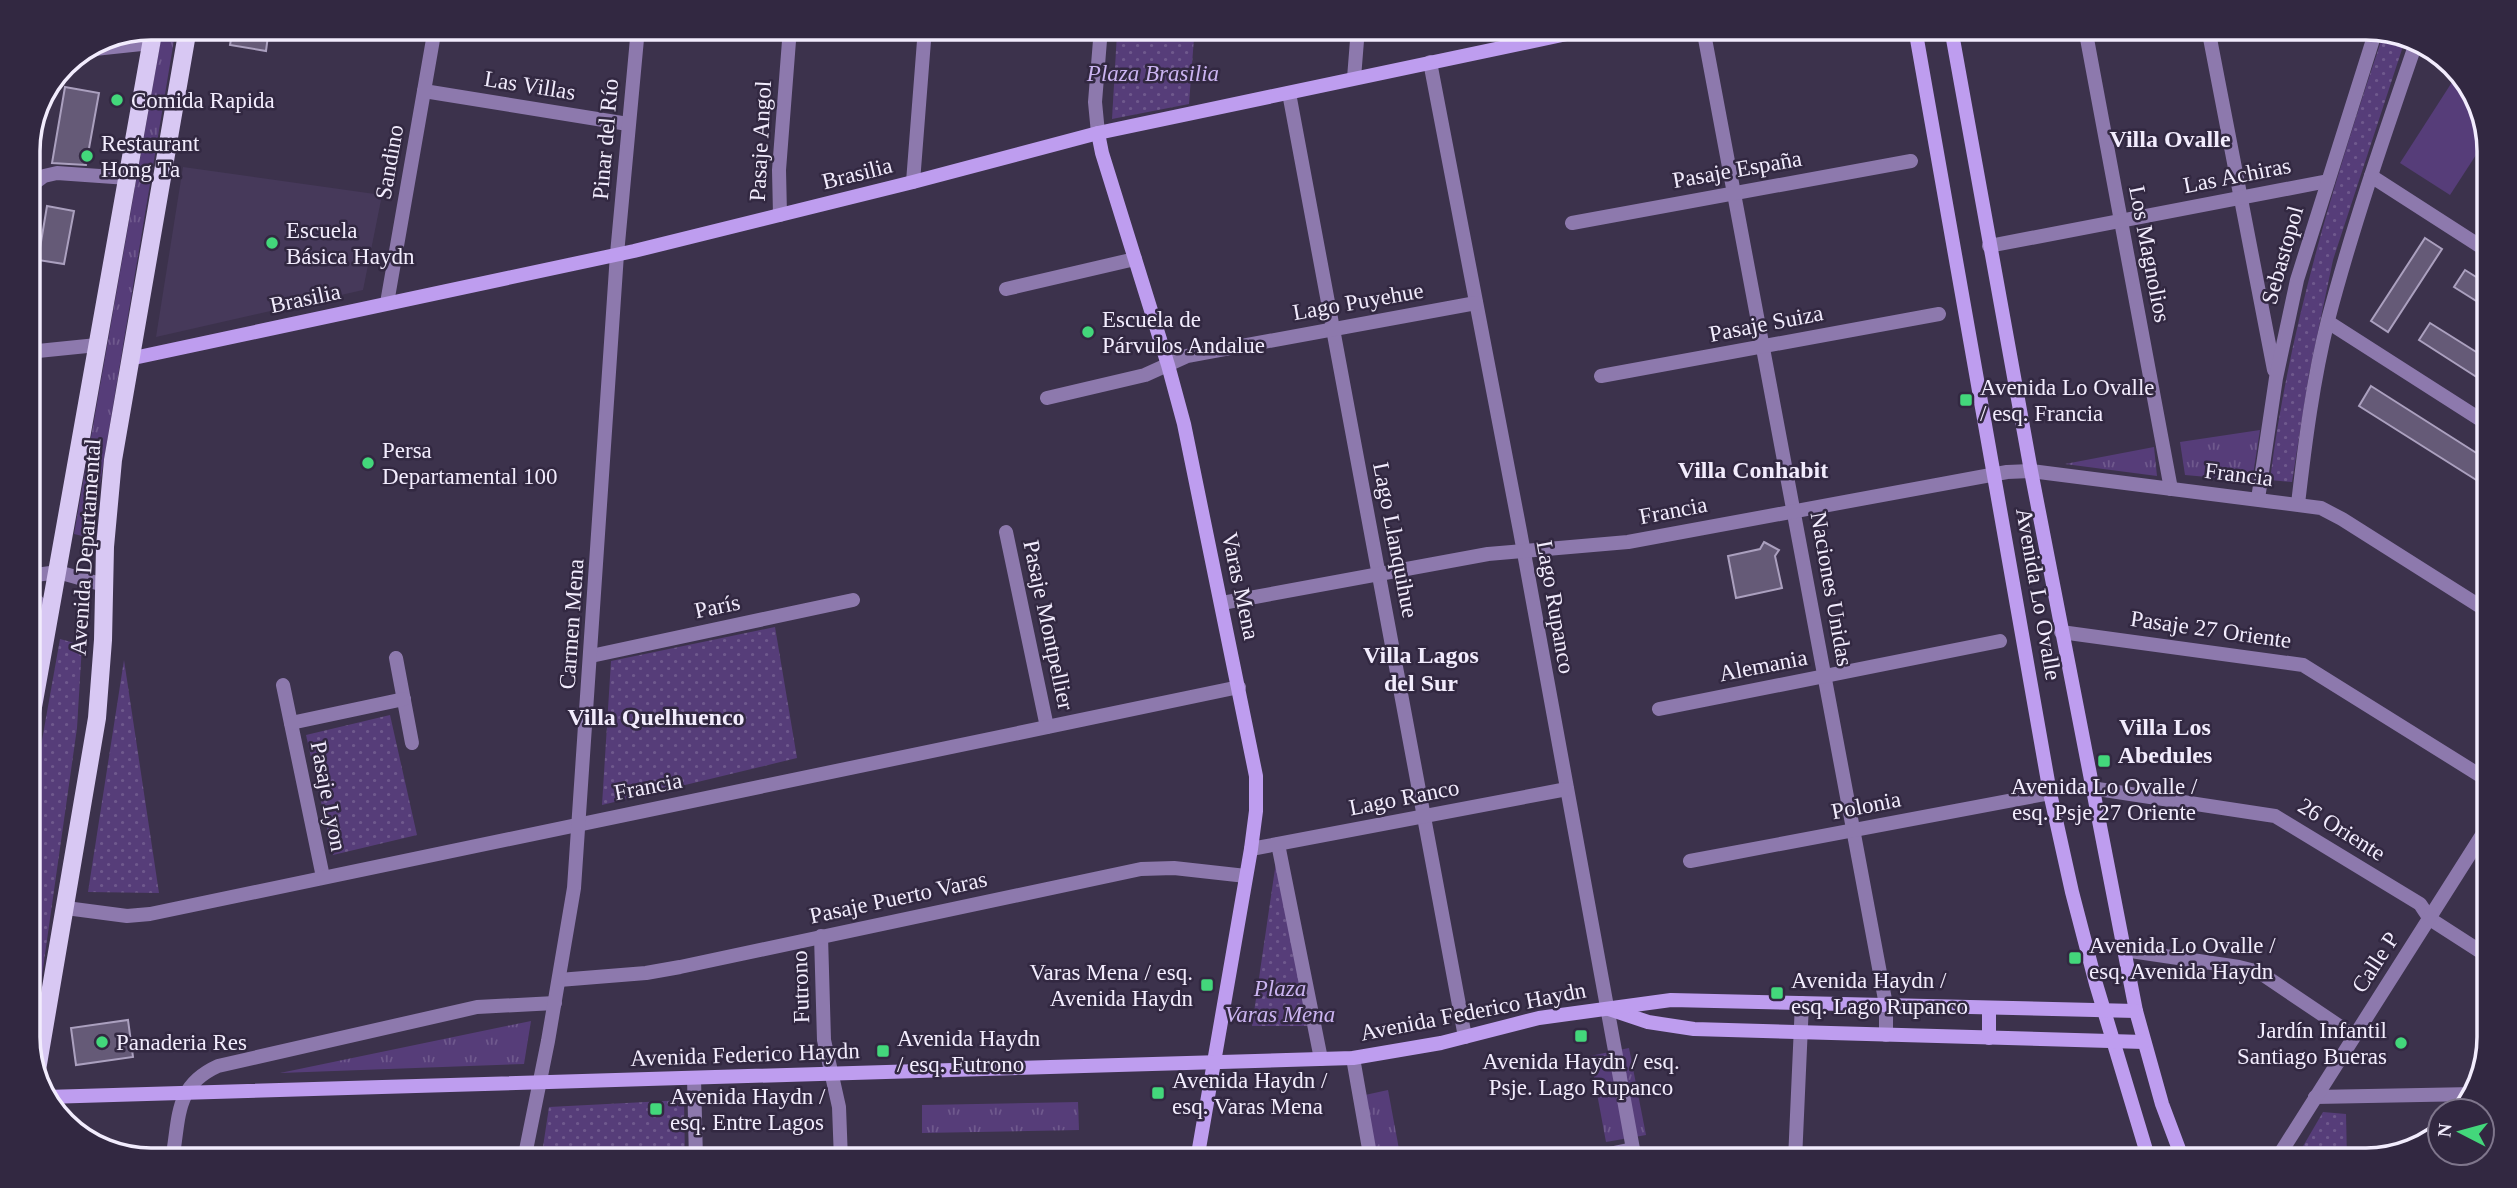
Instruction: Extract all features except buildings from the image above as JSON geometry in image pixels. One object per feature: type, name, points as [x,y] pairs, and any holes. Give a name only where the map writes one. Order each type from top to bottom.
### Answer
[{"type":"main road","name":"Avenida Departamental","points":[[40,670],[152,40]]},
{"type":"main road","name":"Avenida Departamental","points":[[41,1049],[97,718],[102,663],[105,547],[113,460],[186,40]]},
{"type":"street","name":"Sandino","points":[[387,303],[433,40]]},
{"type":"street","name":"Pinar del Río","points":[[617,254],[637,40]]},
{"type":"street","name":"Pasaje Angol","points":[[780,215],[779,170],[789,40]]},
{"type":"street","points":[[913,182],[924,40]]},
{"type":"street","name":"Varas Mena","points":[[1100,40],[1096,102],[1102,153],[1184,424],[1256,776],[1256,810],[1251,849],[1199,1148]]},
{"type":"street","points":[[1354,78],[1357,40]]},
{"type":"street","name":"Brasilia","points":[[129,359],[617,254],[913,182],[1098,133],[1535,40]]},
{"type":"street","name":"Naciones Unidas","points":[[1705,40],[1886,1005],[1886,1035]]},
{"type":"street","name":"Avenida Lo Ovalle","points":[[1917,40],[2050,793],[2072,892],[2112,1041],[2145,1148]]},
{"type":"street","name":"Avenida Lo Ovalle","points":[[1953,40],[2031,471],[2136,1012],[2162,1104],[2178,1148]]},
{"type":"street","name":"Los Magnolios","points":[[2087,40],[2171,489]]},
{"type":"street","points":[[2211,40],[2276,378]]},
{"type":"street","name":"Sebastopol","points":[[2258,499],[2276,378],[2297,280],[2373,41]]},
{"type":"street","points":[[2298,504],[2310,412],[2328,322],[2371,176],[2413,51]]},
{"type":"street","name":"Lago Rupanco","points":[[1430,62],[1633,1148]]},
{"type":"street","name":"Las Villas","points":[[424,91],[628,124]]},
{"type":"street","name":"Lago Llanquihue","points":[[1289,93],[1465,1037]]},
{"type":"street","name":"Pasaje España","points":[[1572,223],[1911,160]]},
{"type":"street","points":[[40,179],[57,173],[128,178]]},
{"type":"street","points":[[2371,176],[2477,244]]},
{"type":"street","name":"Las Achiras","points":[[1989,246],[2328,181]]},
{"type":"street","name":"Carmen Mena","points":[[526,1148],[575,888],[617,254]]},
{"type":"street","points":[[1006,289],[1135,259]]},
{"type":"street","name":"Lago Puyehue","points":[[1047,398],[1145,375],[1187,356],[1476,303]]},
{"type":"street","name":"Pasaje Suiza","points":[[1601,376],[1939,314]]},
{"type":"street","points":[[2328,322],[2477,417]]},
{"type":"street","points":[[40,351],[97,345]]},
{"type":"street","name":"Francia","points":[[1222,603],[1522,550],[1612,544],[1994,474],[2031,471],[2298,504],[2332,513],[2477,604]]},
{"type":"street","name":"Pasaje Montpellier","points":[[1006,532],[1047,727]]},
{"type":"street","points":[[40,574],[58,572],[104,585]]},
{"type":"street","name":"París","points":[[591,656],[853,600]]},
{"type":"street","points":[[40,606],[48,626]]},
{"type":"street","name":"Pasaje 27 Oriente","points":[[2062,632],[2303,665],[2477,774]]},
{"type":"street","name":"Alemania","points":[[1659,709],[2000,641]]},
{"type":"street","points":[[396,658],[412,743]]},
{"type":"street","name":"Pasaje Lyon","points":[[283,685],[323,877]]},
{"type":"street","name":"Francia","points":[[66,908],[127,916],[150,914],[1239,687]]},
{"type":"street","name":"Pasaje Lyon","points":[[291,723],[404,699]]},
{"type":"street","name":"26 Oriente","points":[[2091,788],[2276,816],[2420,904],[2430,919],[2477,949]]},
{"type":"street","name":"Lago Ranco","points":[[1251,849],[1567,789]]},
{"type":"street","name":"Polonia","points":[[1690,861],[2050,793]]},
{"type":"street","name":"Calle P","points":[[2283,1148],[2477,843]]},
{"type":"street","points":[[1278,844],[1321,1059]]},
{"type":"street","name":"Pasaje Puerto Varas","points":[[559,980],[646,973],[1141,869],[1174,868],[1246,876]]},
{"type":"street","name":"Futrono","points":[[821,936],[824,1040],[839,1107],[841,1148]]},
{"type":"street","points":[[2124,950],[2259,972],[2354,1036]]},
{"type":"street","name":"Avenida Federico Haydn","points":[[59,1097],[1353,1058],[1416,1049],[1539,1018],[1671,1000],[2136,1012]]},
{"type":"street","points":[[174,1148],[185,1093],[200,1076],[229,1063],[477,1007],[555,1003]]},
{"type":"street","points":[[1796,1148],[1802,1003]]},
{"type":"street","name":"Avenida Federico Haydn","points":[[1608,1009],[1671,1026],[2144,1042]]},
{"type":"street","points":[[1989,1009],[1989,1038]]},
{"type":"street","points":[[1353,1058],[1369,1148]]},
{"type":"street","points":[[694,1078],[696,1148]]},
{"type":"street","points":[[2315,1097],[2460,1094]]},
{"type":"shaded area","name":"Escuela Básica Haydn","points":[[183,167],[382,195],[363,290],[156,337]]},
{"type":"green space","points":[[161,40],[174,40],[91,538],[74,534]]},
{"type":"green space","name":"Plaza Brasilia","points":[[1117,40],[1194,40],[1189,104],[1112,119]]},
{"type":"green space","points":[[2381,41],[2403,47],[2333,260],[2309,374],[2292,482],[2270,480],[2278,423],[2302,309],[2348,142]]},
{"type":"green space","points":[[2452,82],[2471,115],[2477,153],[2450,195],[2400,163]]},
{"type":"green space","points":[[2260,430],[2252,481],[2185,475],[2180,442]]},
{"type":"green space","points":[[2154,447],[2157,476],[2065,464]]},
{"type":"green space","points":[[775,627],[797,758],[602,805],[611,661]]},
{"type":"green space","points":[[60,639],[82,645],[77,728],[40,989],[40,752]]},
{"type":"green space","points":[[124,660],[159,893],[88,892]]},
{"type":"green space","points":[[390,715],[417,835],[333,855],[306,735]]},
{"type":"green space","name":"Plaza Varas Mena","points":[[1277,855],[1310,1026],[1252,1026]]},
{"type":"green space","points":[[531,1021],[524,1064],[280,1073]]},
{"type":"green space","points":[[1629,1048],[1646,1135],[1606,1142],[1590,1056]]},
{"type":"green space","points":[[1388,1090],[1399,1148],[1375,1148],[1365,1095]]},
{"type":"green space","points":[[684,1100],[685,1148],[543,1148],[549,1107]]},
{"type":"green space","points":[[1078,1102],[1079,1130],[922,1133],[922,1105]]},
{"type":"green space","points":[[2323,1112],[2346,1114],[2347,1148],[2302,1148]]},
{"type":"place","name":"Comida Rapida","points":[[117,100]]},
{"type":"place","name":"Restaurant Hong Ta","points":[[87,156]]},
{"type":"place","name":"Escuela Básica Haydn","points":[[272,243]]},
{"type":"place","name":"Escuela de Párvulos Andalue","points":[[1088,332]]},
{"type":"place","name":"Avenida Lo Ovalle / esq. Francia","points":[[1966,400]]},
{"type":"place","name":"Persa Departamental 100","points":[[368,463]]},
{"type":"place","name":"Avenida Lo Ovalle / esq. Psje 27 Oriente","points":[[2104,761]]},
{"type":"place","name":"Avenida Lo Ovalle / esq. Avenida Haydn","points":[[2075,958]]},
{"type":"place","name":"Varas Mena / esq. Avenida Haydn","points":[[1207,985]]},
{"type":"place","name":"Avenida Haydn / esq. Lago Rupanco","points":[[1777,993]]},
{"type":"place","name":"Avenida Haydn / esq. Psje. Lago Rupanco","points":[[1581,1036]]},
{"type":"place","name":"Panaderia Res","points":[[102,1042]]},
{"type":"place","name":"Jardín Infantil Santiago Bueras","points":[[2401,1043]]},
{"type":"place","name":"Avenida Haydn / esq. Futrono","points":[[883,1051]]},
{"type":"place","name":"Avenida Haydn / esq. Varas Mena","points":[[1158,1093]]},
{"type":"place","name":"Avenida Haydn / esq. Entre Lagos","points":[[656,1109]]},
{"type":"district","name":"Villa Ovalle","points":[[2170,139]]},
{"type":"district","name":"Villa Conhabit","points":[[1753,470]]},
{"type":"district","name":"Villa Lagos del Sur","points":[[1421,669]]},
{"type":"district","name":"Villa Quelhuenco","points":[[656,717]]},
{"type":"district","name":"Villa Los Abedules","points":[[2165,741]]}]
